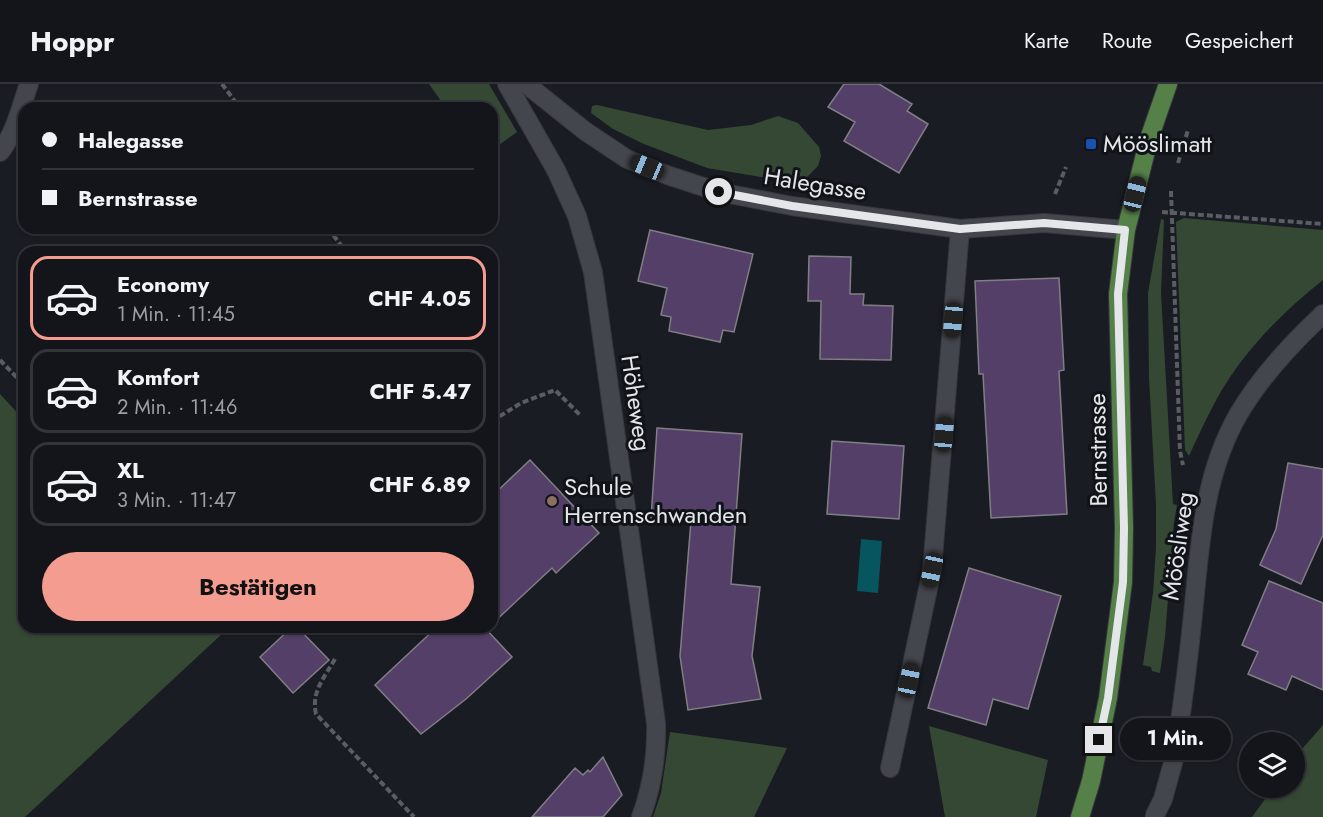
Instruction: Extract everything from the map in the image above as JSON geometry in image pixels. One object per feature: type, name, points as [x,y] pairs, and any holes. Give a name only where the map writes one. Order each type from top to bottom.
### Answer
[{"type":"main road","name":"Bernstrasse","points":[[1080,817],[1091,781],[1108,698],[1123,582],[1124,528],[1118,294],[1125,230],[1149,139],[1168,84]]},
{"type":"street","points":[[22,102],[29,84]]},
{"type":"street","name":"Höheweg","points":[[507,84],[556,170],[578,216],[593,272],[656,723],[657,743],[654,766],[641,817]]},
{"type":"street","name":"Halegasse","points":[[526,84],[585,131],[627,159],[667,176],[719,192],[792,206],[960,229],[1044,223],[1125,230]]},
{"type":"street","points":[[0,152],[6,145],[18,114]]},
{"type":"street","points":[[890,768],[932,570],[960,229]]},
{"type":"street","name":"Möösliweg","points":[[1154,817],[1163,799],[1174,759],[1185,693],[1202,531],[1210,482],[1238,416],[1264,377],[1293,341],[1323,314]]},
{"type":"path","points":[[222,84],[236,102]]},
{"type":"path","points":[[1177,165],[1191,122]]},
{"type":"path","points":[[1171,187],[1179,451],[1186,474]]},
{"type":"path","points":[[1170,212],[1323,224]]},
{"type":"path","points":[[0,360],[18,379]]},
{"type":"path","points":[[498,417],[521,403],[555,390],[584,419]]},
{"type":"path","points":[[335,659],[316,692],[314,703],[316,714],[414,817]]},
{"type":"green space","points":[[429,84],[489,84],[517,132],[498,146],[498,102],[442,102]]},
{"type":"green space","points":[[597,105],[708,130],[751,125],[778,116],[798,123],[819,147],[821,156],[818,166],[807,177],[773,179],[707,168],[644,144],[613,129],[591,113],[592,106]]},
{"type":"green space","points":[[1184,218],[1323,230],[1323,280],[1275,323],[1233,372],[1205,421],[1189,456],[1185,450],[1176,222]]},
{"type":"green space","points":[[1161,219],[1164,220],[1161,293],[1173,504],[1177,505],[1160,673],[1143,665],[1153,593],[1156,548],[1148,293]]},
{"type":"green space","points":[[0,394],[18,414],[18,633],[223,633],[25,817],[0,817]]},
{"type":"green space","points":[[1323,725],[1323,817],[1252,817],[1266,798],[1305,798],[1305,746]]},
{"type":"green space","points":[[929,726],[1048,760],[1036,817],[945,817]]},
{"type":"green space","points":[[670,732],[787,748],[754,817],[653,817],[661,793]]},
{"type":"water","points":[[861,539],[882,541],[878,593],[857,591]]},
{"type":"building","points":[[844,84],[879,84],[912,104],[907,111],[928,124],[899,173],[844,141],[855,122],[828,107]]},
{"type":"building","points":[[650,230],[753,254],[734,332],[723,330],[720,342],[669,331],[671,317],[661,315],[667,288],[638,281]]},
{"type":"building","points":[[809,256],[851,257],[850,294],[864,294],[863,305],[893,306],[891,360],[820,359],[821,301],[808,301]]},
{"type":"building","points":[[1059,278],[1064,370],[1059,371],[1067,514],[991,518],[983,374],[979,374],[975,281]]},
{"type":"building","points":[[657,428],[742,434],[731,584],[760,587],[752,656],[761,699],[688,710],[680,656],[691,521],[651,519]]},
{"type":"building","points":[[832,441],[904,446],[899,519],[827,514]]},
{"type":"building","points":[[530,460],[599,533],[556,573],[552,568],[498,618],[498,490]]},
{"type":"building","points":[[1288,463],[1323,469],[1323,535],[1301,584],[1260,565],[1276,529]]},
{"type":"building","points":[[969,568],[1061,596],[1028,709],[993,699],[986,725],[928,708]]},
{"type":"building","points":[[1269,581],[1323,603],[1323,690],[1292,676],[1286,690],[1248,674],[1258,652],[1242,645]]},
{"type":"building","points":[[286,633],[303,633],[329,660],[293,693],[260,657]]},
{"type":"building","points":[[431,633],[490,633],[512,657],[466,699],[421,734],[375,685]]},
{"type":"building","points":[[603,757],[622,795],[603,817],[532,817],[575,768],[583,775],[588,770],[590,772]]},
{"type":"place","name":"Mööslimatt","points":[[1091,144]]},
{"type":"place","name":"Schule Herrenschwanden","points":[[552,501]]},
{"type":"route","points":[[719,192],[792,206],[960,229],[1044,223],[1125,230],[1118,294],[1124,528],[1123,582],[1108,698],[1099,740]]}]
